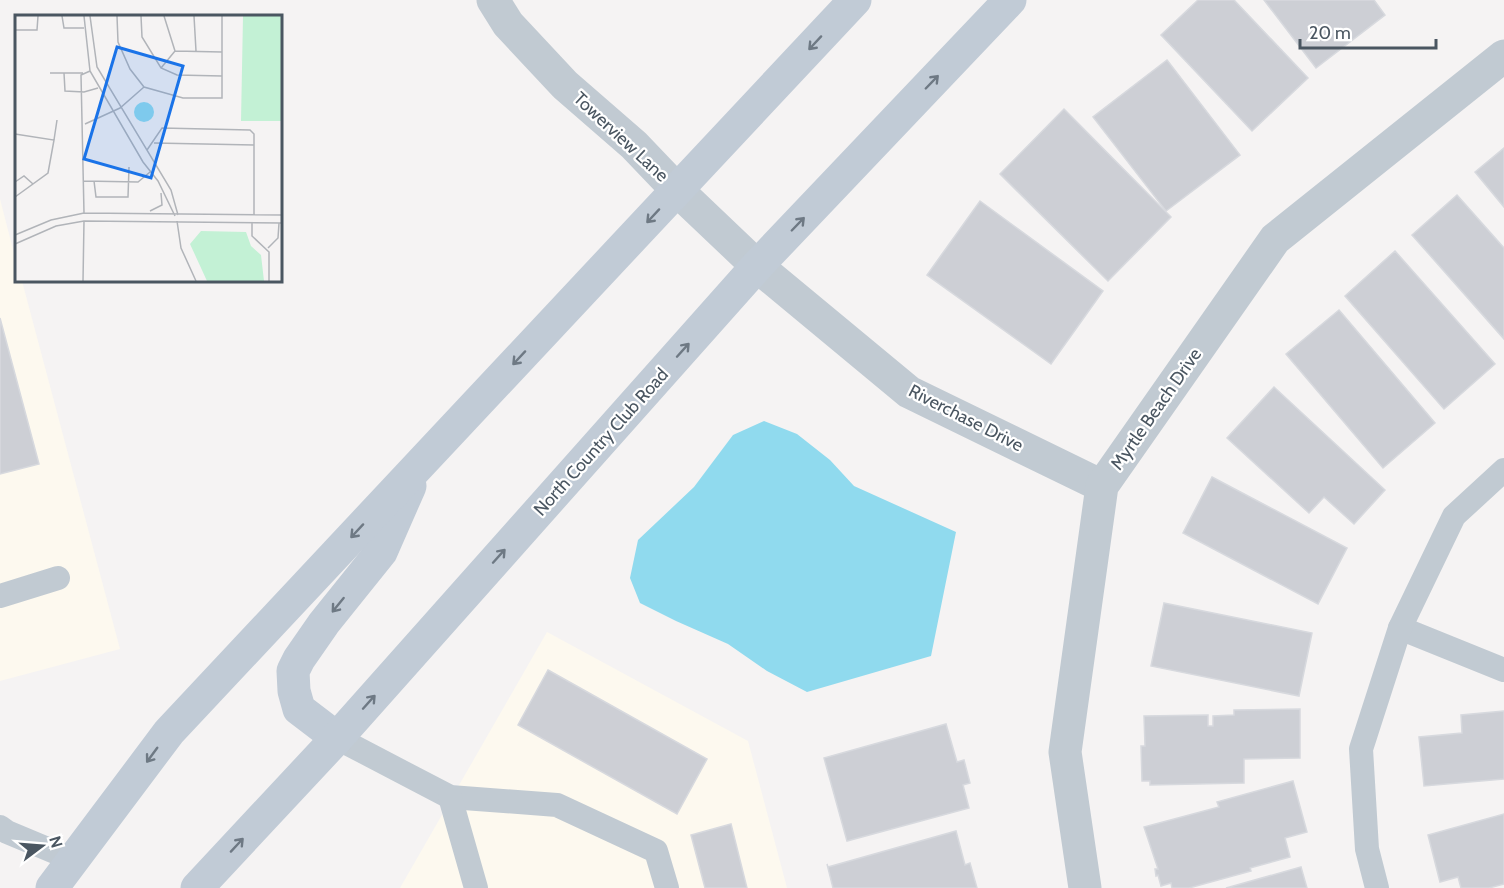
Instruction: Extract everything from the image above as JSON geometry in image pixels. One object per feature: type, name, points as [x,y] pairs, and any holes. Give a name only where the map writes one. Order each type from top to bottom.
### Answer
[{"type":"main road","points":[[52,888],[169,732],[855,0]]},
{"type":"main road","name":"North Country Club Road","points":[[197,888],[337,738],[757,266],[1011,0]]},
{"type":"main road","points":[[337,738],[299,709],[294,691],[293,671],[324,623],[381,552],[419,465]]},
{"type":"street","name":"Towerview Lane","points":[[493,0],[508,24],[565,85],[634,145],[677,190],[757,266]]},
{"type":"street","name":"Myrtle Beach Drive","points":[[1085,888],[1065,752],[1102,486],[1275,240],[1504,56]]},
{"type":"street","name":"Riverchase Drive","points":[[757,266],[909,392],[1102,486]]},
{"type":"lane","points":[[1377,888],[1367,849],[1361,749],[1400,627],[1454,516],[1504,470]]},
{"type":"lane","points":[[0,596],[58,578]]},
{"type":"lane","points":[[1400,627],[1504,669]]},
{"type":"lane","points":[[337,738],[450,797],[557,805],[656,851],[667,888]]},
{"type":"lane","points":[[450,797],[476,888]]},
{"type":"lane","points":[[0,827],[74,860]]},
{"type":"shaded area","points":[[0,199],[15,257],[15,282],[22,282],[120,649],[0,681]]},
{"type":"shaded area","points":[[547,632],[748,741],[787,888],[400,888]]},
{"type":"water","points":[[764,421],[797,434],[830,460],[854,486],[956,532],[931,656],[807,692],[767,671],[728,644],[640,603],[630,578],[638,540],[694,487],[733,435]]},
{"type":"building","points":[[1198,0],[1234,0],[1308,78],[1252,131],[1161,35]]},
{"type":"building","points":[[1264,0],[1374,0],[1385,15],[1316,68]]},
{"type":"building","points":[[1167,60],[1240,155],[1166,211],[1093,117]]},
{"type":"building","points":[[1064,109],[1171,217],[1108,281],[1000,174]]},
{"type":"building","points":[[1504,148],[1504,207],[1475,172]]},
{"type":"building","points":[[1457,195],[1504,248],[1504,339],[1412,235]]},
{"type":"building","points":[[980,201],[1103,291],[1051,364],[927,275]]},
{"type":"building","points":[[1395,251],[1495,364],[1444,409],[1345,296]]},
{"type":"building","points":[[1339,310],[1435,423],[1383,468],[1286,354]]},
{"type":"building","points":[[0,318],[39,464],[0,474]]},
{"type":"building","points":[[1274,387],[1385,490],[1354,524],[1324,497],[1309,513],[1227,438]]},
{"type":"building","points":[[1212,477],[1347,548],[1318,604],[1183,533]]},
{"type":"building","points":[[1164,603],[1312,633],[1299,696],[1151,666]]},
{"type":"building","points":[[548,670],[707,759],[677,814],[518,725]]},
{"type":"building","points":[[1300,709],[1300,758],[1244,759],[1244,783],[1150,785],[1150,781],[1142,781],[1141,746],[1145,746],[1144,716],[1208,715],[1208,726],[1213,726],[1213,716],[1234,715],[1234,710]]},
{"type":"building","points":[[1504,711],[1504,779],[1424,786],[1419,737],[1462,733],[1461,715]]},
{"type":"building","points":[[946,724],[957,762],[964,760],[970,783],[963,785],[969,808],[847,841],[824,758]]},
{"type":"building","points":[[1293,781],[1307,832],[1285,838],[1290,857],[1250,868],[1251,871],[1189,888],[1172,888],[1171,883],[1161,886],[1158,875],[1156,876],[1155,869],[1158,869],[1144,827],[1219,807],[1217,802]]},
{"type":"building","points":[[1504,814],[1504,884],[1489,888],[1461,888],[1458,877],[1440,882],[1428,835]]},
{"type":"building","points":[[731,824],[747,888],[705,888],[691,835]]},
{"type":"building","points":[[956,831],[965,865],[970,863],[977,888],[833,888],[827,864],[828,867]]},
{"type":"building","points":[[1301,867],[1307,888],[1226,888]]}]
